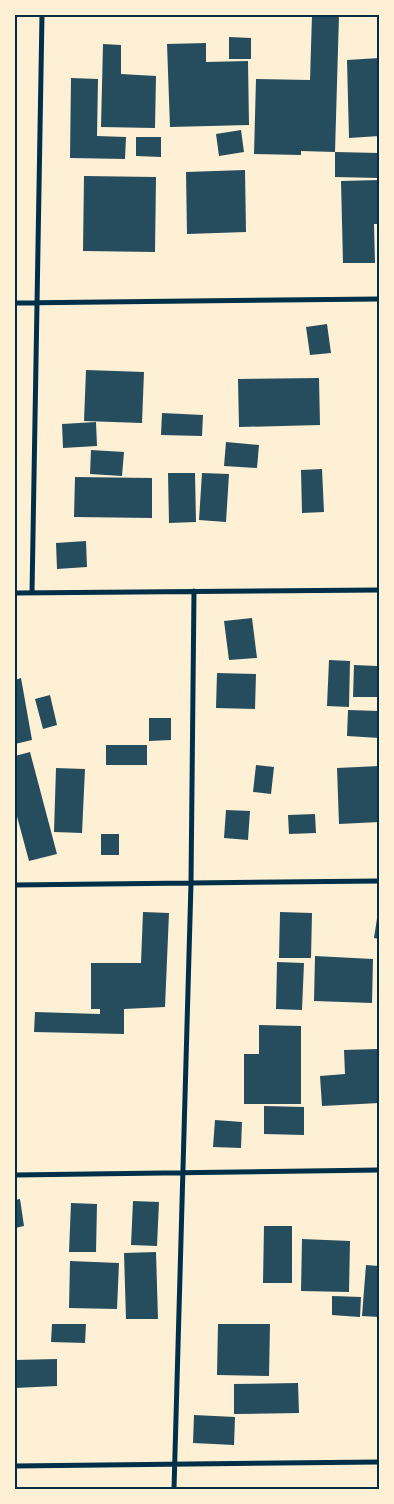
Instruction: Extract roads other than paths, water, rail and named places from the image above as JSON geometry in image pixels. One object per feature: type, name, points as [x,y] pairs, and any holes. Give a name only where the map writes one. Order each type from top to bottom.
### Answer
[{"type":"street","points":[[32,593],[39,303],[42,15]]},
{"type":"street","points":[[15,303],[379,299]]},
{"type":"street","points":[[15,593],[379,590]]},
{"type":"street","points":[[174,1489],[184,1172],[194,591]]},
{"type":"street","points":[[15,885],[379,881]]},
{"type":"street","points":[[15,1175],[379,1170]]},
{"type":"street","points":[[15,1466],[379,1462]]}]
